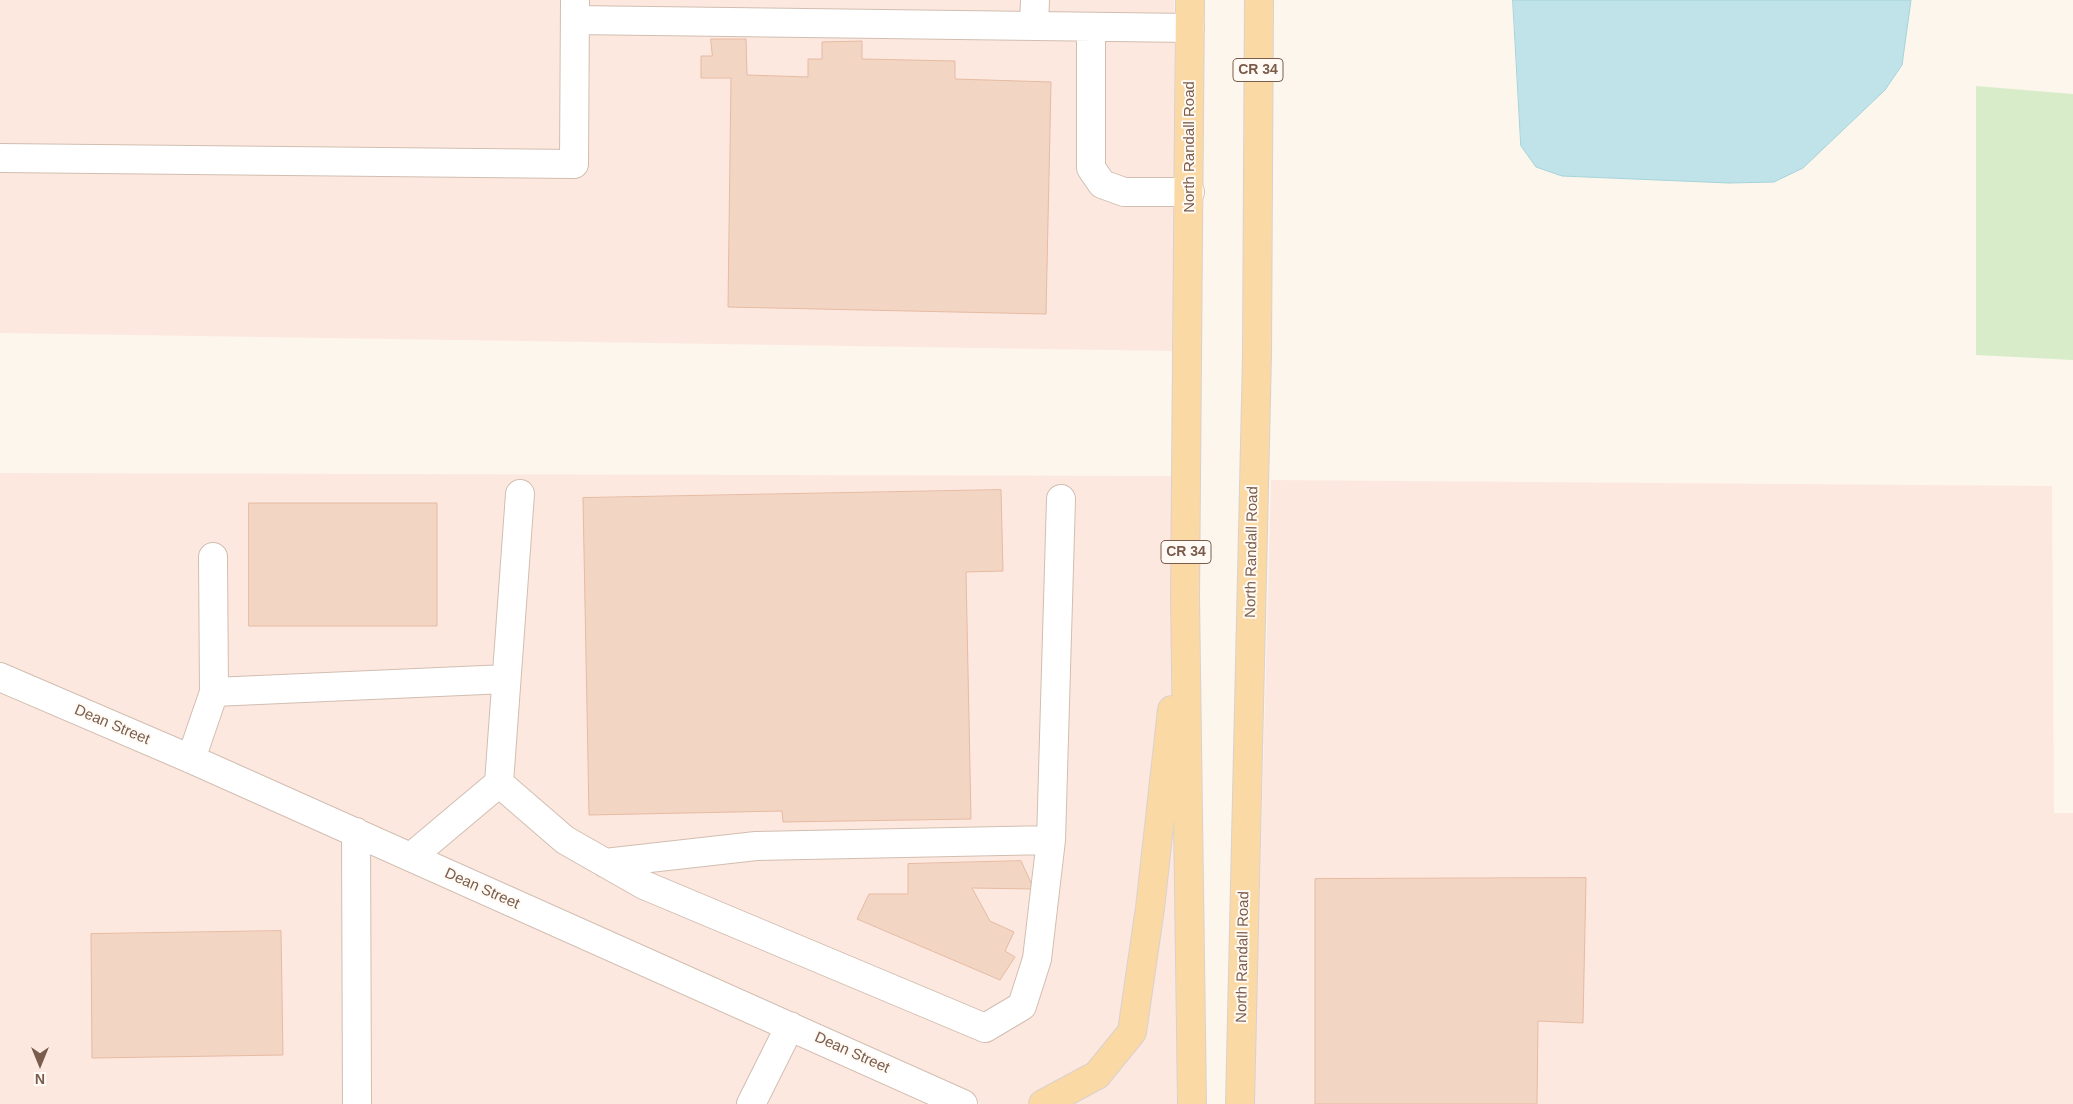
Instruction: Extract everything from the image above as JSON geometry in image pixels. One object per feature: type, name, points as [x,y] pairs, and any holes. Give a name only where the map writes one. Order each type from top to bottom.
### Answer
[{"type":"main road","name":"North Randall Road","points":[[1190,0],[1190,192],[1185,597],[1192,1104]]},
{"type":"main road","name":"North Randall Road","points":[[1240,1104],[1256,364],[1259,0]]},
{"type":"main road","points":[[1043,1104],[1097,1075],[1132,1032],[1150,908],[1185,597]]},
{"type":"street","points":[[0,158],[574,164],[575,10],[1034,13],[1091,27],[1190,28]]},
{"type":"street","points":[[1091,27],[1091,168],[1102,184],[1124,192],[1190,192]]},
{"type":"street","points":[[411,857],[499,783],[520,494]]},
{"type":"street","points":[[499,783],[565,840],[644,885],[985,1028],[1022,1006],[1037,959],[1051,840],[1061,499]]},
{"type":"street","points":[[191,759],[214,692],[213,557]]},
{"type":"street","name":"Dean Street","points":[[0,677],[356,832],[963,1104]]},
{"type":"street","points":[[214,692],[506,679]]},
{"type":"street","points":[[356,832],[357,1104]]},
{"type":"street","points":[[604,863],[756,846],[1051,840]]},
{"type":"street","points":[[751,1104],[790,1026]]},
{"type":"shaded area","points":[[0,0],[1174,0],[1174,351],[0,333]]},
{"type":"shaded area","points":[[0,473],[1177,476],[1182,1104],[981,1104],[434,858],[0,671]]},
{"type":"shaded area","points":[[1271,480],[2052,486],[2054,813],[2073,813],[2073,1104],[1254,1104]]},
{"type":"shaded area","points":[[0,689],[941,1104],[0,1104]]},
{"type":"green space","points":[[1976,86],[2073,94],[2073,360],[1976,355]]},
{"type":"water","points":[[1513,0],[1911,0],[1902,65],[1885,90],[1803,168],[1774,182],[1729,183],[1562,176],[1536,167],[1521,146]]},
{"type":"building","points":[[711,39],[746,39],[747,75],[808,77],[808,59],[822,59],[822,42],[862,41],[862,59],[955,61],[955,79],[1051,82],[1046,314],[728,307],[731,78],[701,78],[701,56],[712,56]]},
{"type":"building","points":[[1001,490],[1003,571],[966,572],[971,819],[783,822],[782,811],[589,815],[583,498]]},
{"type":"building","points":[[249,503],[437,503],[437,626],[249,626]]},
{"type":"building","points":[[1021,861],[1034,889],[972,888],[990,921],[1014,932],[1005,951],[1015,957],[1000,980],[857,919],[869,894],[908,894],[908,864]]},
{"type":"building","points":[[1586,878],[1583,1023],[1538,1021],[1537,1104],[1315,1104],[1315,879]]},
{"type":"building","points":[[281,931],[283,1055],[92,1058],[91,934]]}]
